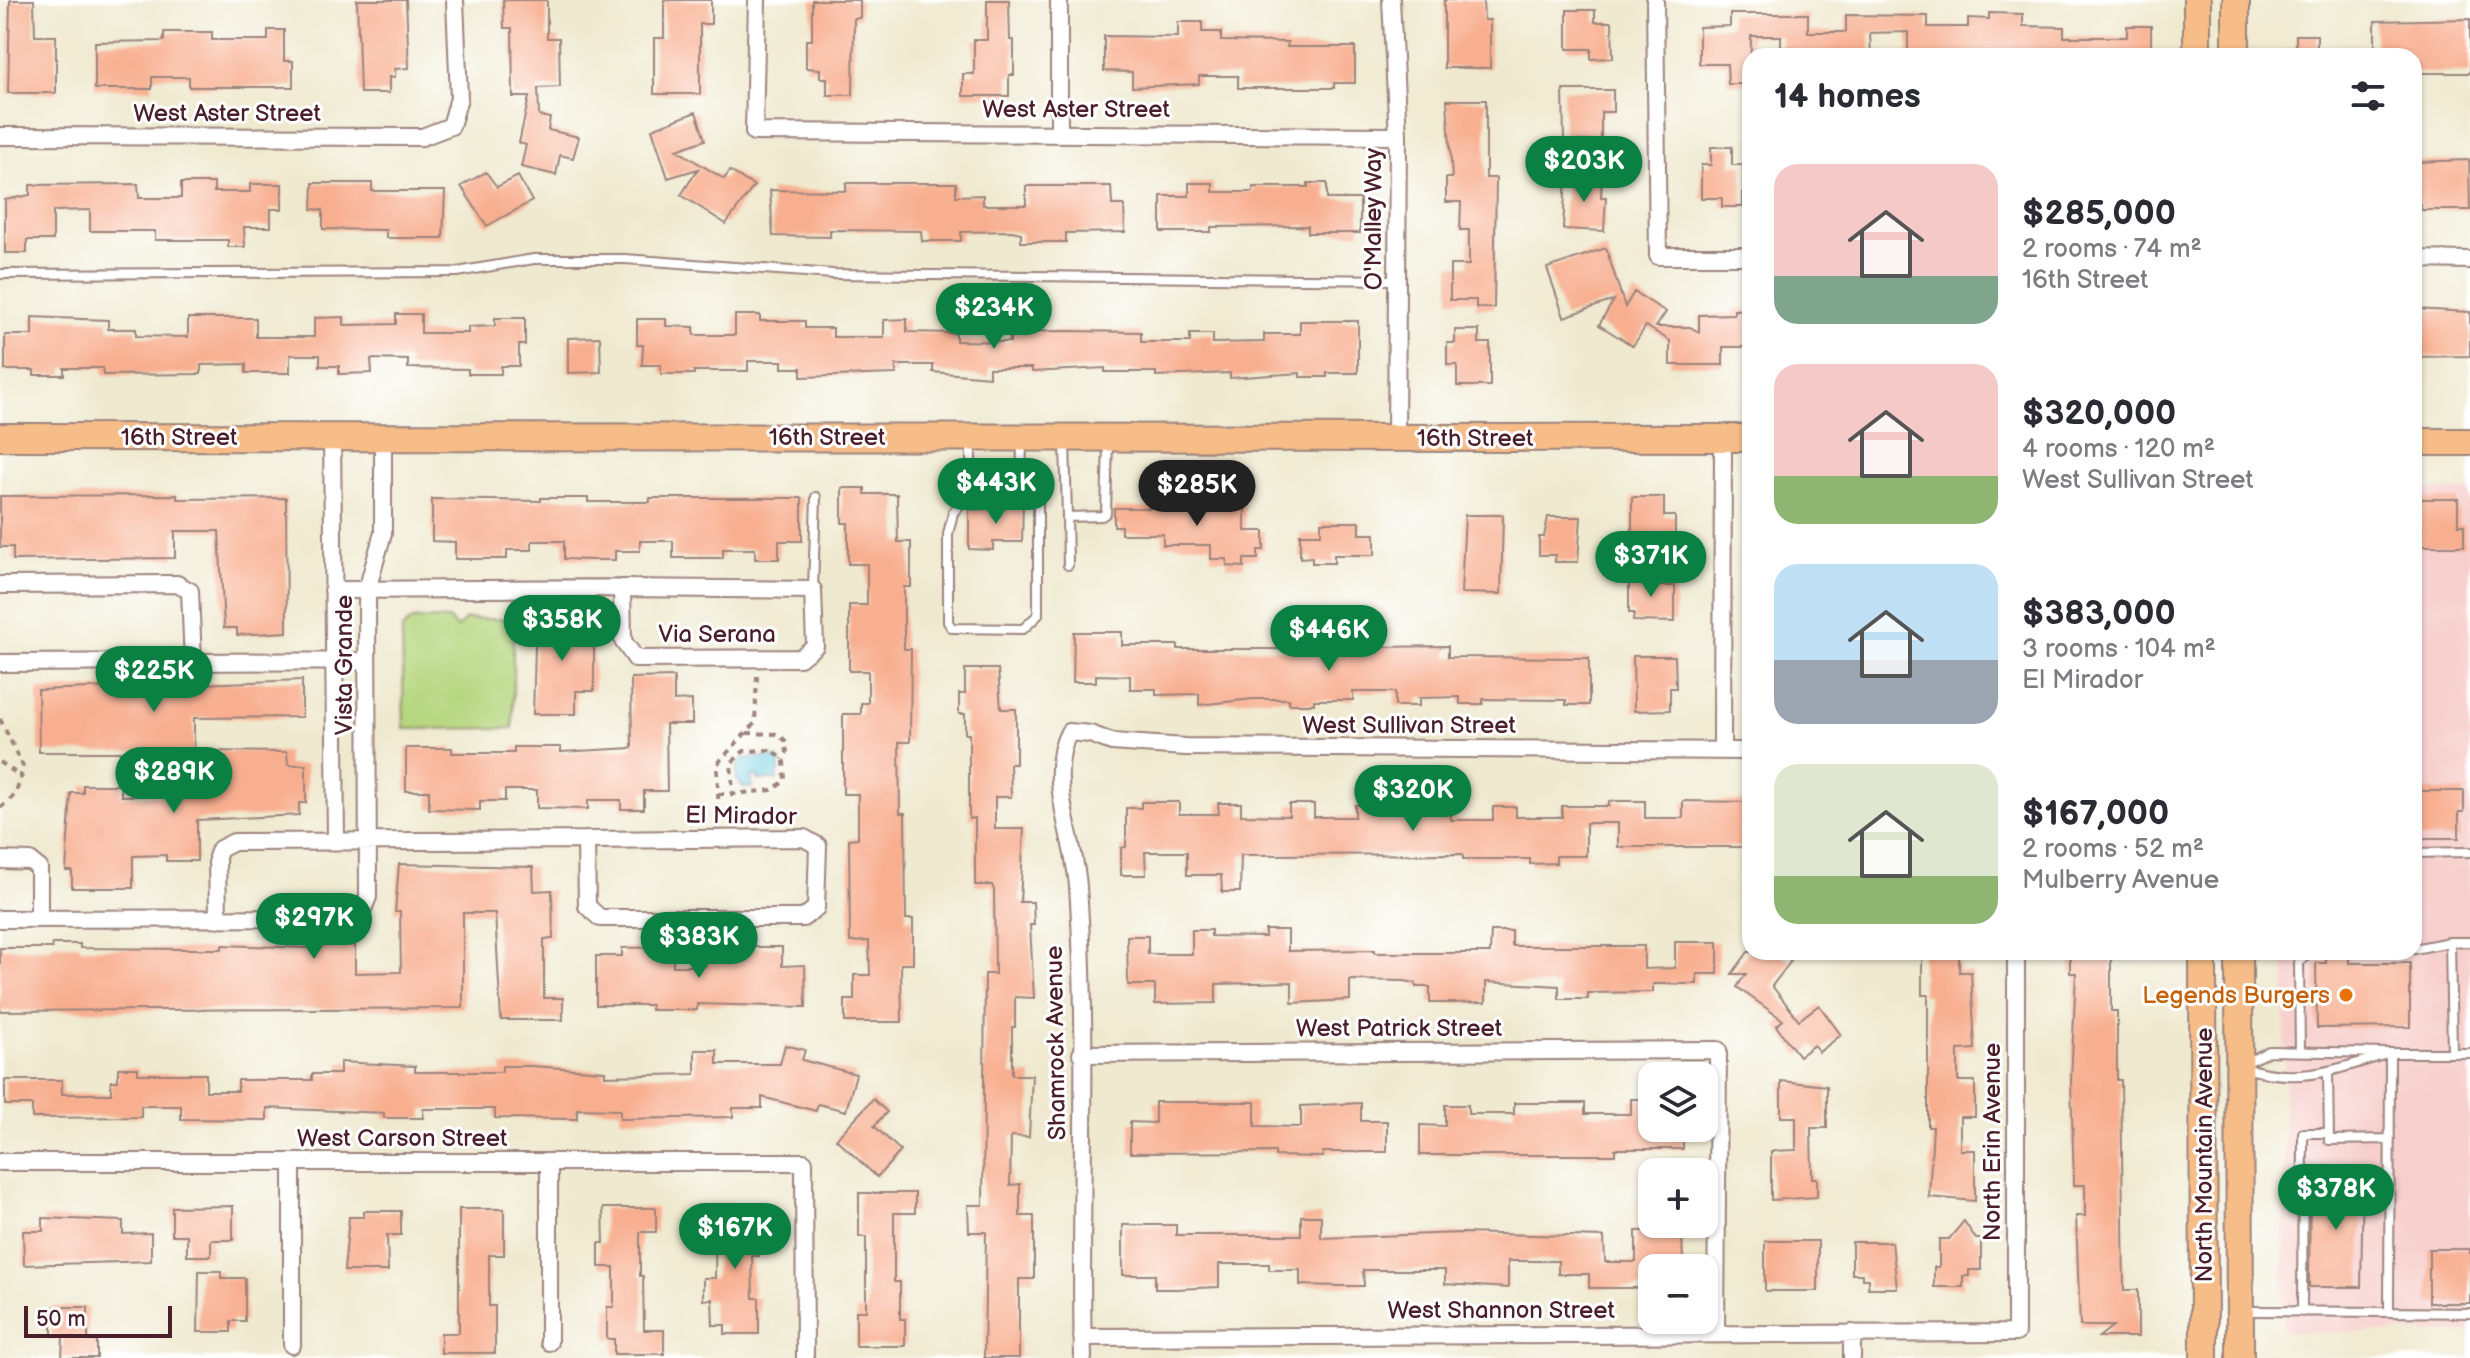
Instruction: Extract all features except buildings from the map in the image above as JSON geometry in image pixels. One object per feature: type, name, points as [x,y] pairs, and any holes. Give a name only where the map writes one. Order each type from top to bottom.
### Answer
[{"type":"main road","points":[[2197,0],[2197,48]]},
{"type":"main road","points":[[2236,0],[2236,48]]},
{"type":"main road","name":"16th Street","points":[[0,437],[1742,438]]},
{"type":"main road","points":[[2422,442],[2470,442]]},
{"type":"main road","name":"North Mountain Avenue","points":[[2203,960],[2204,1358]]},
{"type":"main road","name":"North Mountain Avenue","points":[[2239,960],[2240,1358]]},
{"type":"main road","points":[[2204,1063],[2240,1066]]},
{"type":"street","name":"West Aster Street","points":[[0,136],[422,137],[451,126],[459,98],[455,0]]},
{"type":"street","name":"West Aster Street","points":[[757,0],[754,132],[1398,136]]},
{"type":"street","points":[[1059,0],[1059,133]]},
{"type":"street","name":"O'Malley Way","points":[[1391,0],[1398,136],[1396,438]]},
{"type":"street","points":[[1655,0],[1658,256],[1742,256]]},
{"type":"street","points":[[2422,259],[2470,260]]},
{"type":"street","name":"Vista Grande","points":[[332,437],[336,840]]},
{"type":"street","name":"Vista Grande","points":[[218,919],[352,918],[367,906],[367,590],[383,533],[383,437]]},
{"type":"street","points":[[1722,750],[1723,438]]},
{"type":"street","points":[[0,585],[177,584],[190,591],[194,606],[193,662]]},
{"type":"street","name":"Via Serana","points":[[333,590],[622,588],[813,590],[815,646],[800,658],[636,659],[623,641],[622,588]]},
{"type":"street","points":[[0,663],[367,661]]},
{"type":"street","name":"West Sullivan Street","points":[[1069,732],[1090,734],[1112,742],[1185,747],[1742,751]]},
{"type":"street","name":"Shamrock Avenue","points":[[1069,732],[1060,748],[1060,771],[1078,886],[1083,1358]]},
{"type":"street","name":"El Mirador","points":[[218,919],[216,863],[225,844],[367,839],[804,838],[818,846],[816,908],[803,918],[600,918],[587,906],[586,840]]},
{"type":"street","points":[[0,860],[30,861],[39,868],[39,919]]},
{"type":"street","points":[[0,919],[218,919]]},
{"type":"street","name":"North Erin Avenue","points":[[2016,960],[2016,1333]]},
{"type":"street","name":"West Patrick Street","points":[[1081,1054],[1718,1050],[1717,1254]]},
{"type":"street","name":"West Carson Street","points":[[0,1162],[804,1162],[805,1358]]},
{"type":"street","points":[[292,1162],[292,1345]]},
{"type":"street","points":[[549,1162],[549,1342]]},
{"type":"street","name":"West Shannon Street","points":[[1082,1337],[1638,1333]]},
{"type":"street","name":"West Shannon Street","points":[[1718,1333],[2016,1333]]},
{"type":"street","points":[[1852,1333],[1852,1358]]},
{"type":"lane","points":[[0,274],[457,272],[534,259],[625,259],[833,274],[1396,280]]},
{"type":"lane","points":[[971,437],[971,491],[953,513],[948,534],[948,622],[952,628],[1023,629],[1038,615],[1038,488],[1030,481],[971,491]]},
{"type":"lane","points":[[1021,483],[1022,437]]},
{"type":"lane","points":[[1065,437],[1068,565]]},
{"type":"lane","points":[[1067,517],[1102,516],[1106,513],[1108,437]]},
{"type":"lane","points":[[813,590],[816,497]]},
{"type":"lane","points":[[2422,853],[2470,852]]},
{"type":"lane","points":[[2450,942],[2452,1053]]},
{"type":"lane","points":[[2422,947],[2470,942]]},
{"type":"lane","points":[[2300,1051],[2301,960]]},
{"type":"lane","points":[[2240,1066],[2269,1051],[2470,1053]]},
{"type":"lane","points":[[2240,1066],[2269,1076],[2328,1072],[2390,1053]]},
{"type":"lane","points":[[2389,1312],[2390,1053]]},
{"type":"lane","points":[[2328,1072],[2329,1140],[2390,1139]]},
{"type":"lane","points":[[2302,1312],[2303,1133],[2327,1133]]},
{"type":"lane","points":[[2240,1311],[2470,1313]]},
{"type":"path","points":[[732,824],[719,824],[717,764],[747,733],[757,714],[757,671],[747,671]]},
{"type":"path","points":[[0,719],[23,766],[23,778],[16,794],[0,808]]},
{"type":"path","points":[[747,733],[777,734],[785,740],[787,752],[782,759]]},
{"type":"path","points":[[718,794],[733,794],[772,790],[785,781],[782,759],[773,750],[744,751],[731,763],[733,794]]},
{"type":"path","points":[[0,762],[23,778]]},
{"type":"shaded area","points":[[2422,490],[2470,490],[2470,1332],[2283,1332],[2285,960],[2422,960]]},
{"type":"green space","points":[[448,619],[457,628],[466,619],[503,619],[513,629],[513,728],[404,729],[402,629],[412,620]]},
{"type":"water","points":[[775,757],[781,761],[777,780],[758,780],[758,776],[752,776],[752,788],[743,787],[737,780],[737,765],[744,758]]},
{"type":"place","name":"Legends Burgers","points":[[2346,995]]}]
